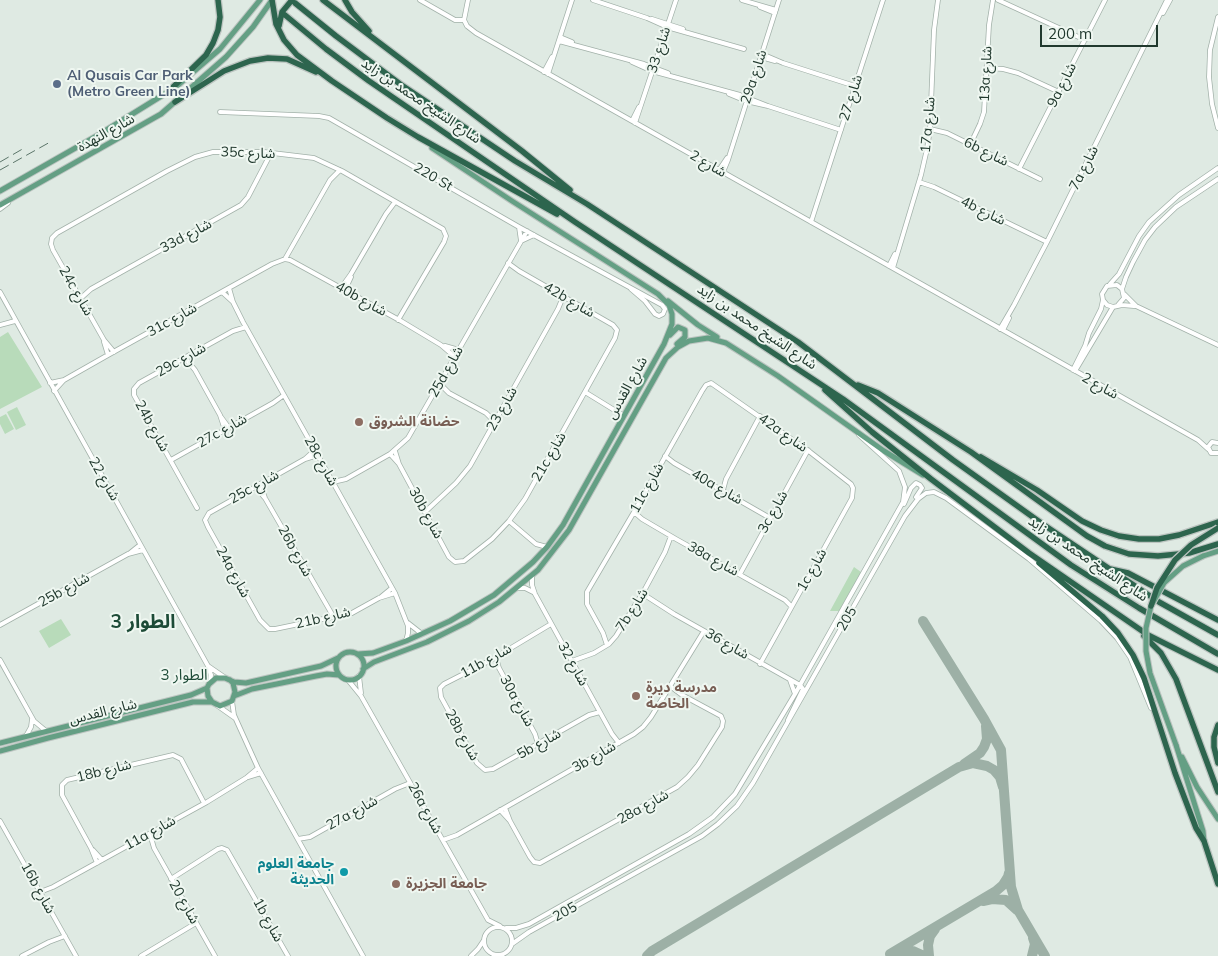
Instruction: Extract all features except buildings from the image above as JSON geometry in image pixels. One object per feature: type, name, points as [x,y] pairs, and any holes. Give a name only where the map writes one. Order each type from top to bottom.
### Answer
[{"type":"highway","points":[[168,92],[206,54],[214,43],[220,17],[218,0]]},
{"type":"highway","points":[[272,0],[276,24],[292,50],[332,81],[418,137],[517,193],[575,222]]},
{"type":"highway","points":[[323,0],[522,151],[587,204]]},
{"type":"highway","points":[[344,0],[352,12],[382,45]]},
{"type":"highway","points":[[280,33],[280,16],[284,7],[293,1]]},
{"type":"highway","name":"شارع الشيخ محمد بن زايد","points":[[293,1],[400,84],[515,161],[587,204],[798,342],[990,487],[1159,602],[1218,635]]},
{"type":"highway","name":"شارع الشيخ محمد بن زايد","points":[[285,15],[319,44],[369,81],[575,222],[817,381],[1071,565],[1139,608],[1218,654]]},
{"type":"highway","points":[[175,102],[232,67],[259,59],[287,60],[332,81]]},
{"type":"highway","points":[[817,381],[847,410],[931,479],[1029,554],[1102,616],[1122,638],[1139,666],[1194,824],[1204,841],[1218,884]]},
{"type":"highway","points":[[852,382],[878,393],[970,452],[1087,536],[1117,550],[1144,556],[1173,555],[1189,553],[1218,544]]},
{"type":"highway","points":[[970,452],[1025,483],[1082,521],[1119,536],[1139,539],[1164,538],[1218,522]]},
{"type":"highway","points":[[1151,606],[1157,588],[1175,560],[1191,545],[1218,528]]},
{"type":"highway","points":[[1029,554],[1128,622],[1158,640],[1218,670]]},
{"type":"highway","points":[[1109,569],[1128,573],[1218,620]]},
{"type":"highway","points":[[1128,622],[1156,648],[1170,666],[1182,693],[1218,792]]},
{"type":"highway","points":[[1218,726],[1214,737],[1214,747],[1218,763]]},
{"type":"main road","name":"شارع النهدة","points":[[0,191],[100,134],[168,92],[196,71],[220,49],[260,0]]},
{"type":"main road","name":"شارع النهدة","points":[[0,207],[154,119],[226,57],[249,31],[272,0]]},
{"type":"main road","points":[[418,137],[484,183],[664,299],[698,325],[726,343]]},
{"type":"main road","name":"شارع القدس","points":[[358,654],[369,654],[406,641],[458,617],[494,595],[521,574],[547,547],[563,525],[664,344],[671,328],[672,318],[670,309],[664,299]]},
{"type":"main road","points":[[656,374],[668,353],[685,337],[685,330],[676,328],[664,344]]},
{"type":"main road","name":"شارع القدس","points":[[363,669],[374,662],[427,642],[469,621],[499,602],[532,576],[561,541],[577,515],[656,374],[670,353],[683,344],[703,338],[712,338],[726,343],[778,376],[884,451],[931,479]]},
{"type":"main road","points":[[544,563],[566,528],[563,525]]},
{"type":"main road","points":[[1204,841],[1176,746],[1148,662],[1146,633],[1151,606],[1170,577],[1188,562],[1218,551]]},
{"type":"main road","points":[[346,652],[358,654],[363,660],[363,669],[359,676],[348,680],[327,674],[246,691],[224,705],[214,704],[208,696],[208,686],[216,678],[241,683],[251,682],[320,666],[346,652]]},
{"type":"main road","points":[[338,658],[335,667],[339,676]]},
{"type":"main road","points":[[227,679],[235,687],[233,699]]},
{"type":"main road","name":"شارع القدس","points":[[0,743],[191,695],[208,686]]},
{"type":"main road","name":"شارع القدس","points":[[0,752],[192,702],[214,704]]},
{"type":"main road","points":[[1176,746],[1194,782],[1218,819]]},
{"type":"street","name":"شارع 2","points":[[420,0],[454,20],[464,20],[472,31],[1198,440]]},
{"type":"street","points":[[464,20],[468,0]]},
{"type":"street","points":[[546,73],[572,0]]},
{"type":"street","points":[[593,0],[744,49]]},
{"type":"street","name":"شارع 33","points":[[633,122],[643,100],[676,0]]},
{"type":"street","points":[[742,0],[775,12]]},
{"type":"street","name":"29a شارع","points":[[721,171],[730,154],[779,0]]},
{"type":"street","name":"شارع 27","points":[[810,221],[820,196],[883,0]]},
{"type":"street","name":"17a شارع","points":[[891,267],[926,158],[930,130],[934,30],[938,0]]},
{"type":"street","name":"13a شارع","points":[[970,145],[984,112],[986,68],[993,0]]},
{"type":"street","points":[[998,0],[1085,40]]},
{"type":"street","name":"9a شارع","points":[[1018,169],[1105,0]]},
{"type":"street","name":"7a شارع","points":[[1001,330],[1168,0]]},
{"type":"street","points":[[1218,17],[1212,36],[1209,70],[1212,104],[1218,128]]},
{"type":"street","points":[[559,39],[841,130]]},
{"type":"street","points":[[761,55],[855,86]]},
{"type":"street","points":[[986,68],[1003,69],[1018,73],[1059,92]]},
{"type":"street","name":"220 St","points":[[220,112],[326,117],[519,227],[662,305],[665,310],[663,314],[659,316],[655,314],[645,301],[631,289]]},
{"type":"street","name":"6b شارع","points":[[930,130],[947,133],[1040,179]]},
{"type":"street","name":"35c شارع","points":[[51,241],[57,233],[199,155],[220,151],[264,152],[314,158],[340,170],[445,230],[446,236],[399,321]]},
{"type":"street","name":"33d شارع","points":[[264,152],[264,166]]},
{"type":"street","name":"33d شارع","points":[[78,293],[91,289],[241,205],[248,197],[271,153]]},
{"type":"street","name":"31c شارع","points":[[50,383],[64,380],[282,260],[292,247],[330,180],[334,167]]},
{"type":"street","points":[[1081,358],[1101,309],[1103,291],[1119,274],[1139,236],[1149,222],[1179,195],[1218,168]]},
{"type":"street","name":"31c شارع","points":[[330,180],[340,170]]},
{"type":"street","points":[[1122,289],[1130,268],[1155,227],[1176,207],[1218,178]]},
{"type":"street","name":"4b شارع","points":[[919,182],[934,187],[1047,242]]},
{"type":"street","points":[[343,289],[392,200]]},
{"type":"street","points":[[519,227],[521,241],[534,235]]},
{"type":"street","name":"25d شارع","points":[[333,482],[346,479],[395,451],[412,433],[527,231]]},
{"type":"street","name":"24c شارع","points":[[51,241],[53,250],[104,340],[114,352]]},
{"type":"street","name":"31c شارع","points":[[290,260],[292,247]]},
{"type":"street","name":"40b شارع","points":[[282,260],[290,260],[441,344],[458,350]]},
{"type":"street","name":"42b شارع","points":[[507,265],[613,325],[617,330]]},
{"type":"street","points":[[1110,284],[1117,285],[1122,289],[1124,294],[1136,306],[1218,345]]},
{"type":"street","name":"28c شارع","points":[[229,288],[233,302],[243,322],[392,588],[407,622],[412,628],[422,634]]},
{"type":"street","name":"33d شارع","points":[[81,298],[91,289]]},
{"type":"street","name":"شارع 22","points":[[0,292],[13,319],[208,666],[211,674],[208,686]]},
{"type":"street","name":"28c شارع","points":[[222,292],[233,302]]},
{"type":"street","points":[[1118,306],[1123,301],[1124,294]]},
{"type":"street","name":"شارع 23","points":[[426,512],[456,483],[470,466],[565,298]]},
{"type":"street","points":[[1103,300],[1107,305],[1113,307],[1136,306]]},
{"type":"street","points":[[1074,371],[1113,307]]},
{"type":"street","points":[[0,325],[13,319]]},
{"type":"street","name":"29c شارع","points":[[233,331],[243,322]]},
{"type":"street","name":"29c شارع","points":[[134,393],[139,383],[233,331],[246,327]]},
{"type":"street","name":"21c شارع","points":[[455,562],[464,561],[480,550],[509,521],[527,494],[585,392],[615,338],[617,330]]},
{"type":"street","name":"24c شارع","points":[[104,340],[108,355]]},
{"type":"street","name":"40b شارع","points":[[441,344],[455,356]]},
{"type":"street","points":[[190,355],[194,370]]},
{"type":"street","points":[[185,358],[194,370],[227,429]]},
{"type":"street","name":"31c شارع","points":[[54,391],[64,380]]},
{"type":"street","name":"42a شارع","points":[[706,385],[711,383],[717,386],[809,451],[851,484],[854,490]]},
{"type":"street","points":[[440,384],[449,393]]},
{"type":"street","name":"11c شارع","points":[[603,633],[587,604],[588,590],[706,385]]},
{"type":"street","points":[[437,390],[449,393],[486,413],[498,416]]},
{"type":"street","points":[[585,392],[624,416]]},
{"type":"street","name":"24b شارع","points":[[134,393],[198,508]]},
{"type":"street","name":"27c شارع","points":[[171,460],[285,397]]},
{"type":"street","points":[[486,413],[494,421]]},
{"type":"street","points":[[718,488],[726,479],[761,417]]},
{"type":"street","name":"205","points":[[506,928],[516,928],[529,924],[689,834],[709,820],[728,802],[740,786],[795,694],[904,499],[905,491],[901,474],[893,464],[855,430]]},
{"type":"street","points":[[1198,440],[1218,443]]},
{"type":"street","points":[[1198,440],[1213,454],[1218,453]]},
{"type":"street","points":[[1208,449],[1212,442]]},
{"type":"street","name":"25c شارع","points":[[305,459],[315,450]]},
{"type":"street","name":"30b شارع","points":[[395,451],[399,464]]},
{"type":"street","name":"3c شارع","points":[[739,574],[809,451]]},
{"type":"street","name":"30b شارع","points":[[390,454],[399,464],[449,557],[455,562]]},
{"type":"street","name":"25c شارع","points":[[206,517],[211,512],[258,485],[305,459],[318,455]]},
{"type":"street","name":"40a شارع","points":[[664,457],[771,517]]},
{"type":"street","name":"25d شارع","points":[[337,489],[346,479]]},
{"type":"street","points":[[723,490],[726,479]]},
{"type":"street","name":"26b شارع","points":[[258,485],[332,616]]},
{"type":"street","points":[[898,512],[906,501],[912,486],[920,485],[922,488],[921,492],[912,502],[905,516]]},
{"type":"street","name":"1c شارع","points":[[759,663],[852,498],[854,490]]},
{"type":"street","name":"205","points":[[512,944],[524,935],[702,836],[737,806],[749,791],[905,516],[921,496],[929,492],[937,493],[1028,559],[1095,615],[1117,638],[1134,664],[1151,708],[1157,717]]},
{"type":"street","name":"شارع 23","points":[[423,506],[437,502]]},
{"type":"street","name":"38a شارع","points":[[633,514],[792,604]]},
{"type":"street","name":"24a شارع","points":[[206,517],[206,525],[264,626]]},
{"type":"street","points":[[509,521],[538,545],[547,547]]},
{"type":"street","name":"7b شارع","points":[[666,552],[671,536]]},
{"type":"street","name":"7b شارع","points":[[573,663],[594,653],[613,640],[642,596],[666,552],[676,539]]},
{"type":"street","name":"25b شارع","points":[[0,626],[128,554],[140,545]]},
{"type":"street","name":"25b شارع","points":[[128,554],[143,550]]},
{"type":"street","name":"شارع 32","points":[[532,576],[535,594],[617,744]]},
{"type":"street","name":"21b شارع","points":[[264,626],[269,629],[275,629],[356,612],[392,588]]},
{"type":"street","points":[[518,588],[529,590],[535,594]]},
{"type":"street","name":"21b شارع","points":[[379,598],[395,594]]},
{"type":"street","name":"شارع 36","points":[[642,596],[800,685]]},
{"type":"street","name":"26b شارع","points":[[325,604],[326,618]]},
{"type":"street","name":"28c شارع","points":[[406,641],[408,634],[407,622]]},
{"type":"street","name":"11b شارع","points":[[441,697],[440,691],[444,684],[494,659],[550,622]]},
{"type":"street","name":"3b شارع","points":[[444,842],[643,728],[652,717],[703,630]]},
{"type":"street","points":[[603,633],[613,640]]},
{"type":"street","points":[[603,633],[607,645]]},
{"type":"street","name":"30a شارع","points":[[494,659],[535,734],[538,744]]},
{"type":"street","points":[[0,660],[32,717],[46,731]]},
{"type":"street","name":"شارع 22","points":[[208,666],[227,679]]},
{"type":"street","name":"26a شارع","points":[[359,676],[361,696]]},
{"type":"street","points":[[795,694],[790,680],[804,678]]},
{"type":"street","name":"26a شارع","points":[[348,680],[361,696],[488,920]]},
{"type":"street","points":[[787,725],[790,713],[803,689],[800,685]]},
{"type":"street","name":"28a شارع","points":[[505,808],[510,821],[532,860],[540,863],[677,787],[698,765],[723,723],[722,718],[718,715],[669,688]]},
{"type":"street","name":"28b شارع","points":[[441,697],[479,765],[487,770]]},
{"type":"street","points":[[233,699],[236,720],[258,768],[364,956]]},
{"type":"street","points":[[214,704],[236,720]]},
{"type":"street","name":"5b شارع","points":[[487,770],[493,769],[598,710]]},
{"type":"street","points":[[26,736],[31,727],[32,717]]},
{"type":"street","name":"30a شارع","points":[[535,734],[543,741]]},
{"type":"street","name":"18b شارع","points":[[97,863],[91,848],[62,795],[62,785],[67,780],[173,755],[181,759],[206,802]]},
{"type":"street","name":"11a شارع","points":[[41,894],[206,802],[246,778],[258,768]]},
{"type":"street","name":"11a شارع","points":[[246,778],[261,773]]},
{"type":"street","name":"27a شارع","points":[[301,845],[310,837],[409,781]]},
{"type":"street","name":"28a شارع","points":[[500,810],[510,821]]},
{"type":"street","name":"16b شارع","points":[[0,821],[76,956]]},
{"type":"street","name":"شارع 20","points":[[150,834],[154,848]]},
{"type":"street","name":"شارع 20","points":[[144,837],[154,848],[215,956]]},
{"type":"street","name":"27a شارع","points":[[298,840],[310,837]]},
{"type":"street","name":"18b شارع","points":[[91,848],[102,860]]},
{"type":"street","name":"1b شارع","points":[[171,878],[218,849],[227,850],[288,956]]},
{"type":"street","points":[[488,956],[504,954],[509,950],[512,944],[512,935],[506,928],[488,920],[484,940],[486,949],[494,954]]},
{"type":"street","points":[[143,956],[197,924]]},
{"type":"street","points":[[485,934],[493,927],[500,926]]},
{"type":"street","points":[[22,956],[63,934]]},
{"type":"street","points":[[471,956],[484,940]]},
{"type":"green space","points":[[8,332],[42,387],[0,409],[0,337]]},
{"type":"green space","points":[[17,407],[26,425],[16,430],[7,412]]},
{"type":"green space","points":[[6,414],[14,429],[5,434],[0,424],[0,417]]},
{"type":"green space","points":[[854,567],[861,572],[839,611],[830,611]]},
{"type":"green space","points":[[61,619],[71,635],[49,648],[39,631]]},
{"type":"taxiway","points":[[923,621],[1001,750],[1011,887],[1018,910],[1045,956]]},
{"type":"taxiway","points":[[964,764],[980,753],[984,747],[987,739],[986,726]]},
{"type":"taxiway","points":[[647,956],[652,951],[959,767],[973,763],[987,766],[1000,777],[1003,787]]},
{"type":"taxiway","points":[[890,954],[996,891],[1003,885],[1009,873]]},
{"type":"taxiway","points":[[983,901],[992,899],[1006,900],[1017,910]]},
{"type":"taxiway","points":[[929,956],[928,945],[930,936],[935,929]]},
{"type":"taxiway","points":[[1032,956],[1035,944],[1033,938]]},
{"type":"taxiway","points":[[897,952],[913,951],[924,956]]},
{"type":"railway","points":[[0,170],[52,141]]},
{"type":"railway","points":[[0,162],[26,147]]},
{"type":"place","name":"Al Qusais Car Park (Metro Green Line)","points":[[57,84]]},
{"type":"place","name":"حضانة الشروق","points":[[359,422]]},
{"type":"place","name":"مدرسة ديرة الخاصة","points":[[636,696]]},
{"type":"place","name":"جامعة العلوم الحديثة","points":[[344,872]]},
{"type":"place","name":"جامعة الجزيرة","points":[[396,884]]},
{"type":"district","name":"الطوار 3","points":[[143,622]]},
{"type":"district","name":"الطوار 3","points":[[184,675]]}]
